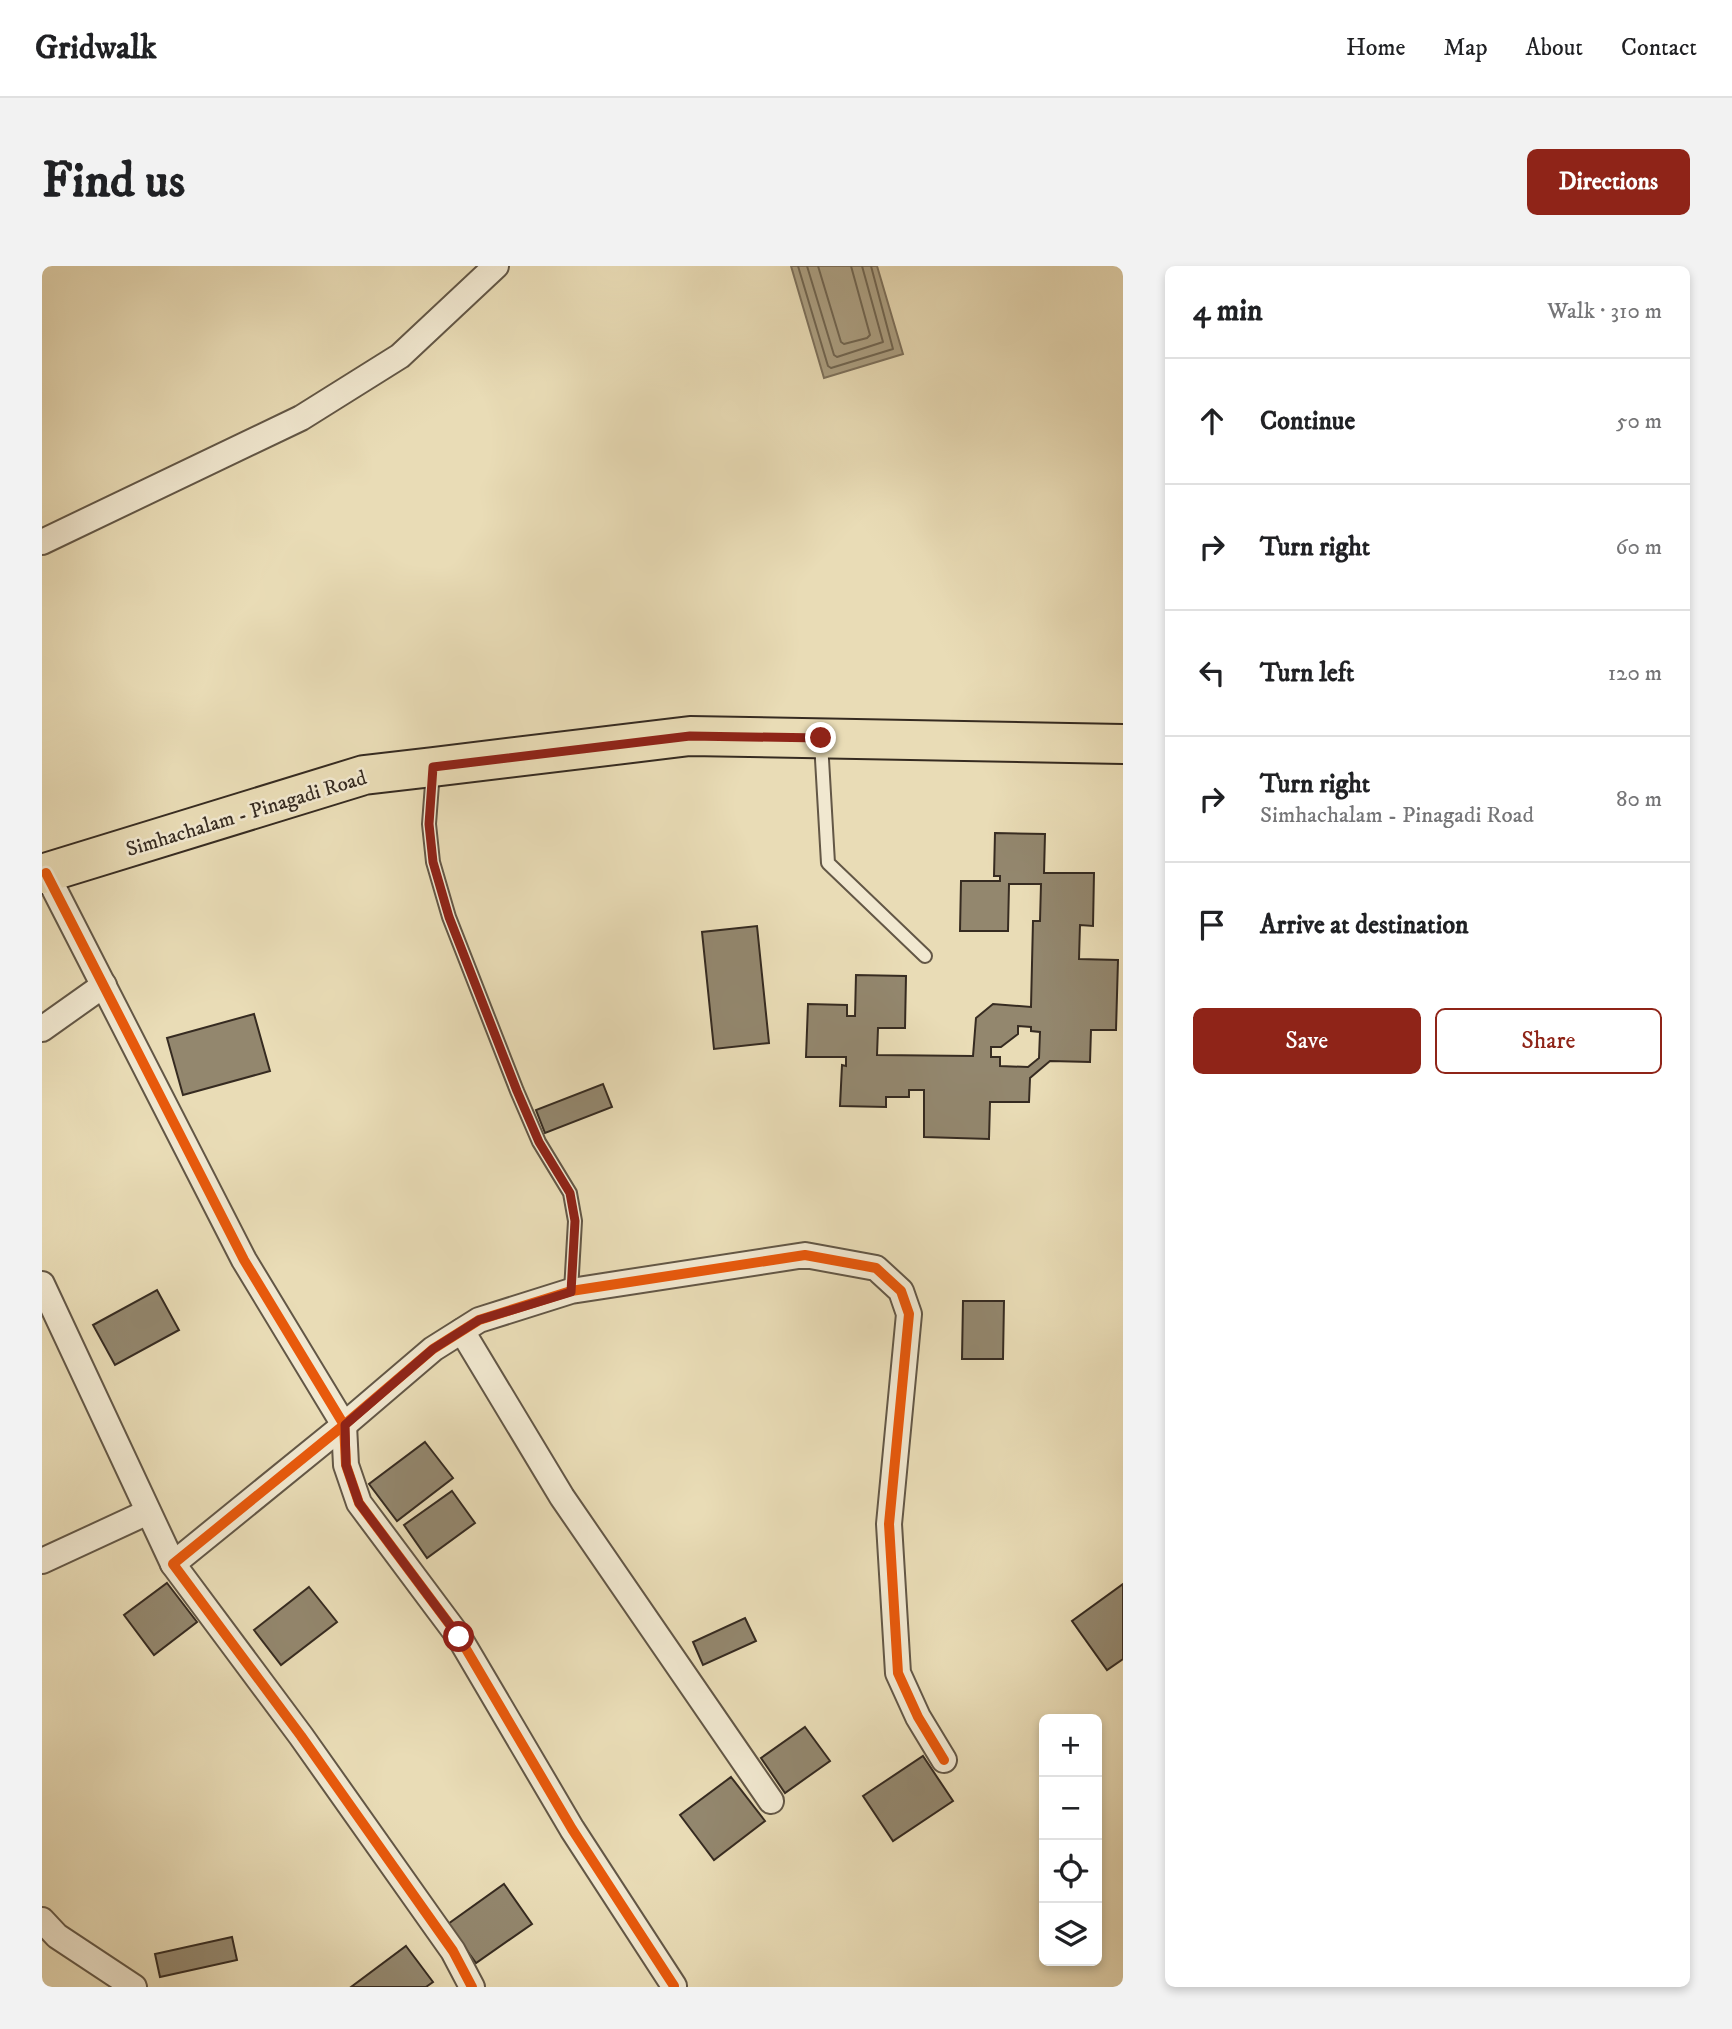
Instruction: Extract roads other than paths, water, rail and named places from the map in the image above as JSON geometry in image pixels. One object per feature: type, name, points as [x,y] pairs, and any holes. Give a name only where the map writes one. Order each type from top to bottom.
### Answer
[{"type":"main road","name":"Simhachalam - Pinagadi Road","points":[[44,874],[364,775],[690,736],[1123,744]]},
{"type":"street","points":[[42,542],[301,418],[400,356],[496,266]]},
{"type":"street","points":[[44,874],[104,985],[244,1260],[345,1425],[346,1465],[359,1503],[459,1637],[572,1829],[674,1986]]},
{"type":"street","points":[[42,1029],[104,985]]},
{"type":"street","points":[[173,1564],[345,1425],[433,1349],[479,1320],[571,1292],[805,1255],[876,1268],[901,1291],[909,1314],[889,1524],[898,1673],[918,1717],[944,1760]]},
{"type":"street","points":[[42,1284],[173,1564],[309,1747],[453,1951],[472,1987]]},
{"type":"street","points":[[462,1331],[562,1497],[771,1801]]},
{"type":"street","points":[[42,1561],[148,1512]]},
{"type":"street","points":[[42,1920],[57,1936],[134,1987]]},
{"type":"lane","points":[[821,738],[828,863],[925,956]]},
{"type":"lane","points":[[433,767],[429,824],[433,862],[449,917],[539,1142],[570,1193],[575,1221],[571,1292]]},
{"type":"water","points":[[791,266],[877,266],[903,354],[824,378]]}]
